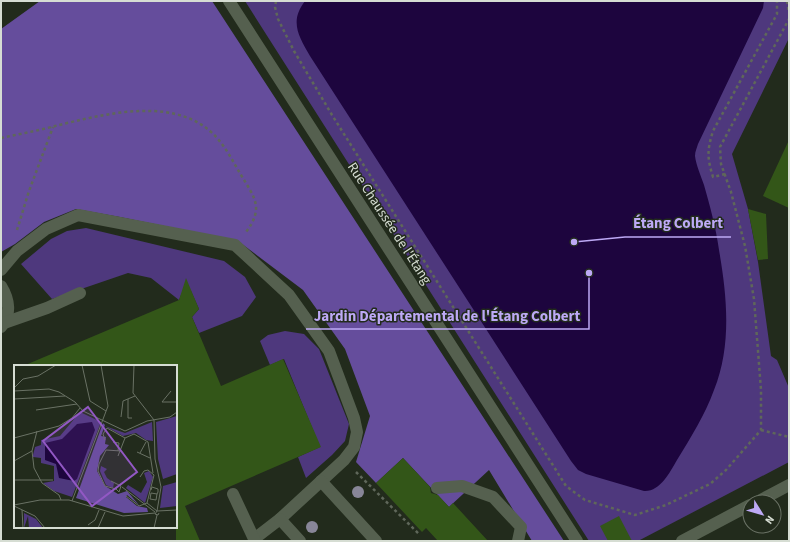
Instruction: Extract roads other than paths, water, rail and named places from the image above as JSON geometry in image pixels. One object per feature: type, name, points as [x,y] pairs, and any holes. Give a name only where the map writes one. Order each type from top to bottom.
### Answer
[{"type":"street","name":"Rue Chaussée de l'Étang","points":[[229,1],[577,541]]},
{"type":"street","points":[[1,270],[17,251],[46,229],[78,216],[235,245],[289,295],[329,351],[354,418],[357,432],[354,447],[344,460],[321,482],[255,540],[234,494]]},
{"type":"street","points":[[1,286],[6,293],[8,301],[8,313],[3,325]]},
{"type":"street","points":[[3,325],[80,293]]},
{"type":"street","points":[[321,482],[374,540]]},
{"type":"street","points":[[772,494],[789,485]]},
{"type":"street","points":[[437,488],[462,486],[493,497],[521,527],[518,541]]},
{"type":"street","points":[[682,541],[742,509]]},
{"type":"street","points":[[280,519],[300,541]]},
{"type":"place","name":"Étang Colbert","points":[[574,242]]},
{"type":"place","name":"Jardin Départemental de l'Étang Colbert","points":[[589,273]]}]
